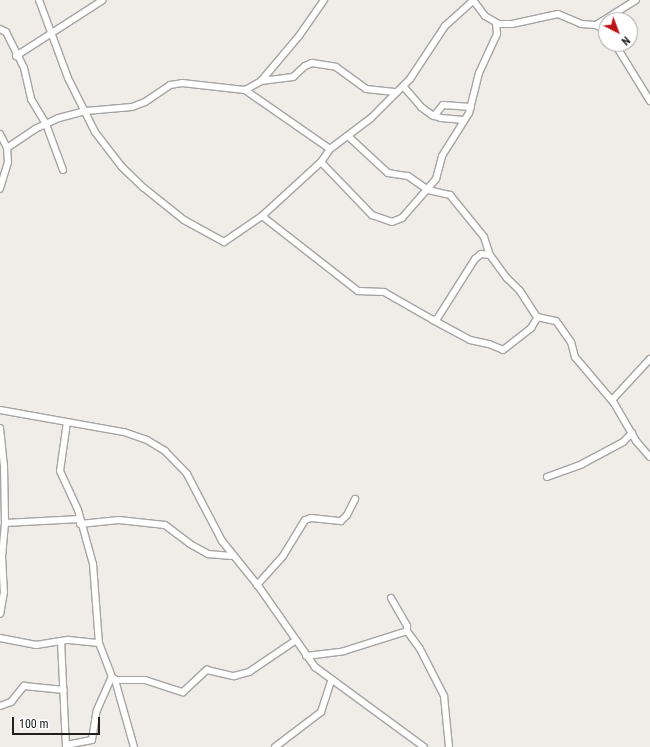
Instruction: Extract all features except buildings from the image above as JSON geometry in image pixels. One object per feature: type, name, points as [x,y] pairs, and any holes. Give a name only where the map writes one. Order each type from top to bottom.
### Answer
[{"type":"street","points":[[39,0],[68,78],[86,111],[94,132],[131,177],[184,220],[217,240],[228,242],[262,216],[321,162],[330,149],[349,137],[397,92],[403,86],[445,26],[473,1],[484,16],[496,23],[512,24],[558,14],[581,24],[596,25],[636,0]]},
{"type":"street","points":[[246,90],[261,81],[299,36],[324,0]]},
{"type":"street","points":[[16,56],[51,35],[99,1]]},
{"type":"street","points":[[321,162],[372,216],[385,221],[402,218],[428,190],[437,177],[440,160],[471,107],[479,73],[496,34],[496,23]]},
{"type":"street","points":[[0,30],[6,32],[16,56],[24,68],[31,99],[46,124],[63,170]]},
{"type":"street","points":[[620,52],[650,101]]},
{"type":"street","points":[[261,81],[293,77],[305,66],[312,64],[336,67],[366,89],[397,92]]},
{"type":"street","points":[[7,148],[46,124],[86,111],[137,105],[174,84],[246,90],[330,149]]},
{"type":"street","points":[[403,86],[421,107],[434,116],[464,120]]},
{"type":"street","points":[[434,116],[443,105],[471,107]]},
{"type":"street","points":[[0,134],[7,148],[8,162],[0,189]]},
{"type":"street","points":[[349,137],[388,173],[408,176],[428,190],[448,194],[454,198],[484,238],[490,255],[507,278],[520,291],[538,317],[557,322],[571,342],[575,357],[612,400],[632,433],[650,457]]},
{"type":"street","points":[[262,216],[358,291],[384,292],[470,340],[489,344],[503,350],[531,328],[538,317]]},
{"type":"street","points":[[433,320],[437,319],[476,259],[481,254],[490,255]]},
{"type":"street","points":[[612,400],[650,359]]},
{"type":"street","points":[[0,410],[133,435],[165,451],[187,474],[218,536],[232,556],[257,585],[306,656],[331,682],[424,747]]},
{"type":"street","points":[[67,422],[60,471],[78,510],[93,569],[99,643],[113,679],[134,747]]},
{"type":"street","points":[[0,428],[4,465],[5,523],[2,556],[4,592],[0,614]]},
{"type":"street","points":[[547,476],[582,464],[623,442],[632,433]]},
{"type":"street","points":[[257,585],[278,564],[305,520],[311,518],[341,521],[348,515],[355,499]]},
{"type":"street","points":[[5,523],[119,520],[165,525],[190,544],[208,554],[232,556]]},
{"type":"street","points":[[391,598],[407,626],[407,631],[420,649],[444,696],[449,747]]},
{"type":"street","points":[[306,656],[344,651],[407,631]]},
{"type":"street","points":[[0,638],[36,645],[61,641],[86,640],[99,643]]},
{"type":"street","points":[[113,679],[145,680],[183,692],[207,670],[234,676],[248,672],[296,640]]},
{"type":"street","points":[[61,641],[66,746],[92,740],[97,710],[113,679]]},
{"type":"street","points":[[275,747],[322,712],[331,682]]},
{"type":"street","points":[[0,706],[11,702],[24,686],[64,690]]}]
